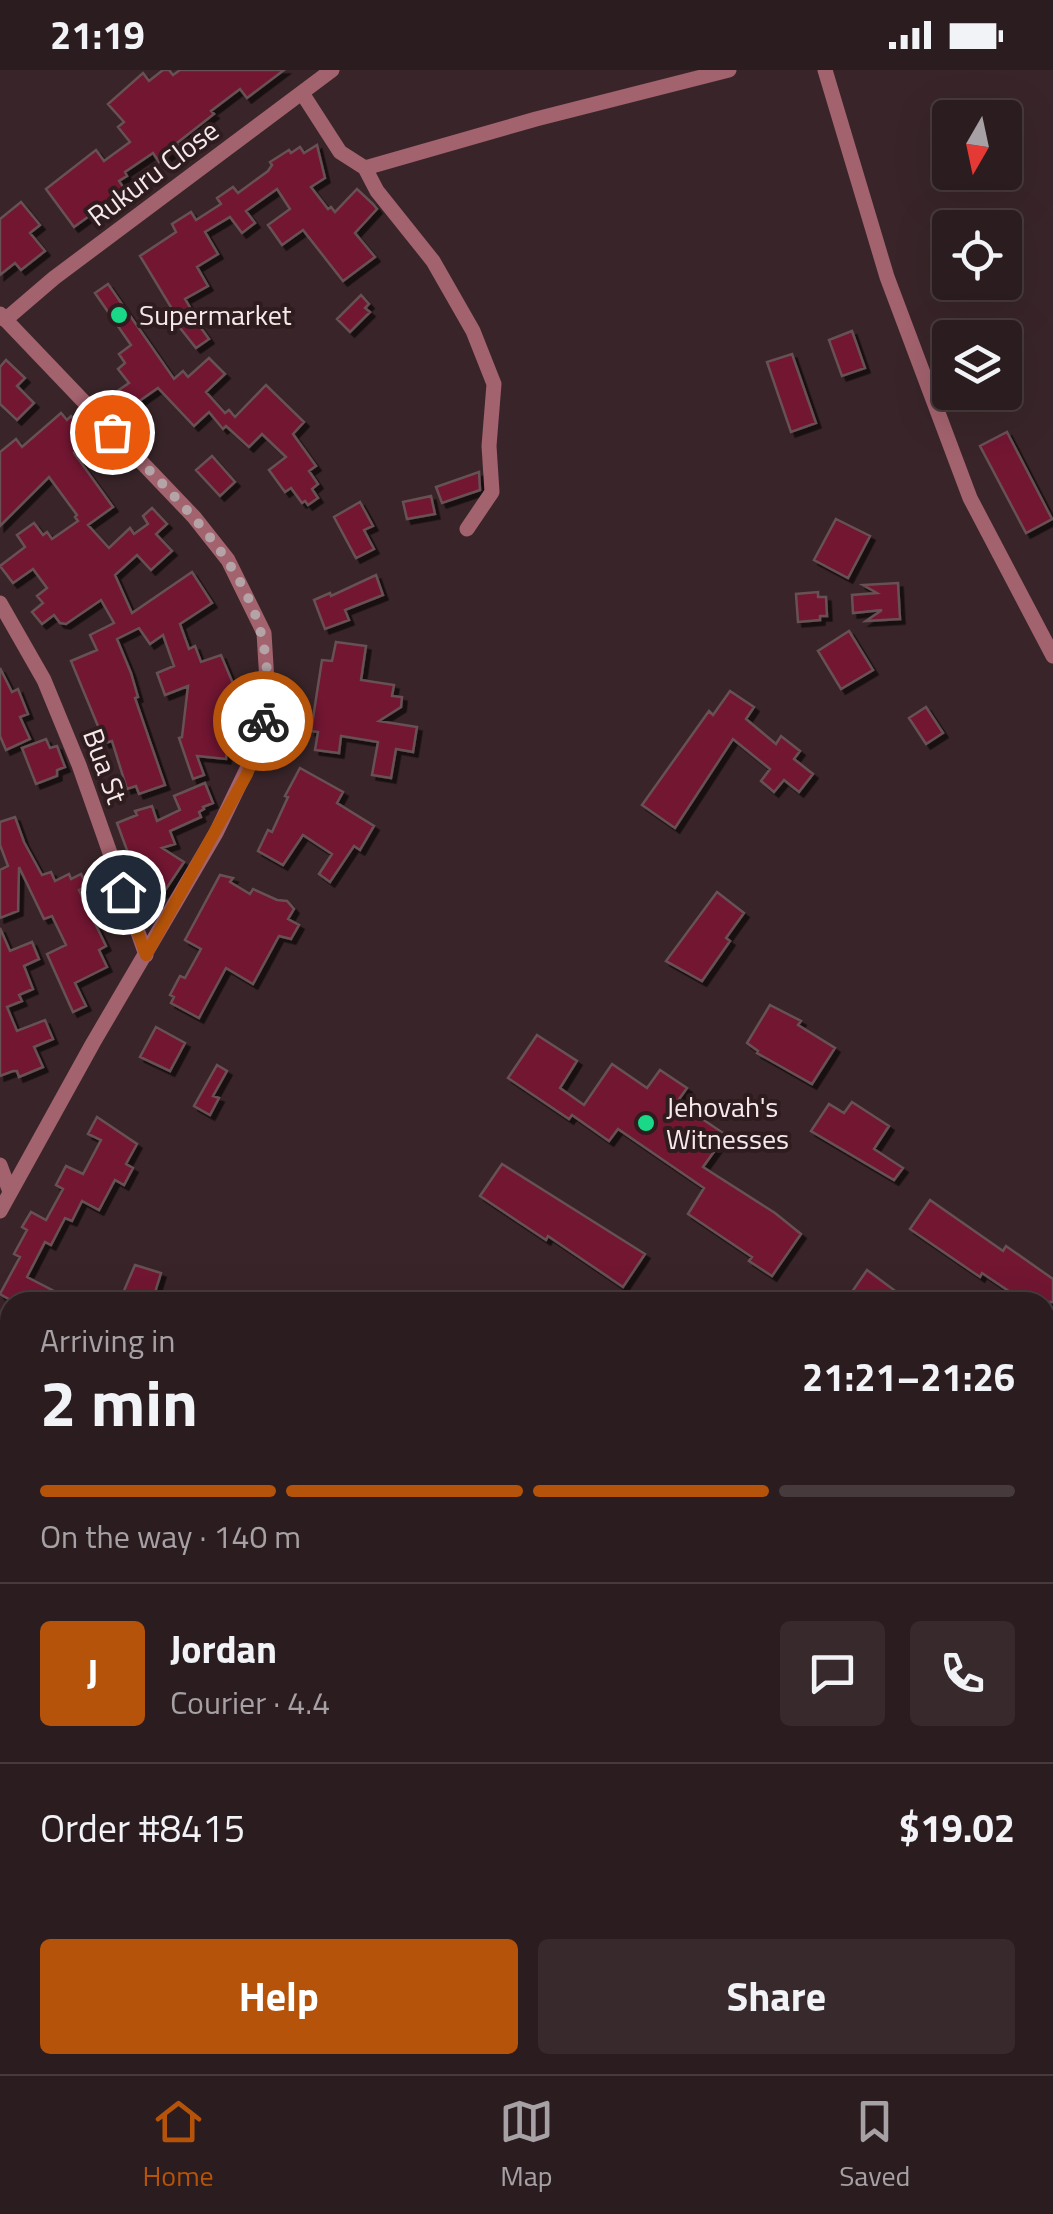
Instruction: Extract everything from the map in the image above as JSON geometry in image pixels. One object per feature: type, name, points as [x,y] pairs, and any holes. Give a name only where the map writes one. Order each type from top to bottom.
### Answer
[{"type":"street","name":"Rukuru Close","points":[[3,317],[332,70]]},
{"type":"street","points":[[365,168],[536,118],[729,70]]},
{"type":"street","points":[[825,70],[887,276],[970,498],[1053,656]]},
{"type":"street","points":[[302,93],[340,152],[365,168],[377,191],[433,261],[473,331],[494,384],[492,492],[467,529]]},
{"type":"street","points":[[0,1212],[216,833],[259,744],[268,698],[264,634],[228,560],[194,517],[3,317]]},
{"type":"street","name":"Bua St","points":[[0,603],[44,680],[79,765],[146,955]]},
{"type":"street","points":[[0,1164],[10,1192]]},
{"type":"building","points":[[163,70],[173,75],[180,70],[284,70],[247,98],[240,89],[211,111],[214,114],[159,162],[153,153],[125,172],[127,176],[119,181],[125,190],[74,227],[46,189],[96,150],[104,161],[130,142],[118,127],[124,122],[108,104],[143,73],[149,81]]},
{"type":"building","points":[[317,145],[325,178],[311,187],[335,212],[357,189],[373,204],[377,209],[355,233],[375,257],[343,281],[303,230],[282,245],[268,225],[290,209],[277,189],[246,211],[255,223],[242,233],[230,217],[205,232],[218,254],[197,267],[208,286],[185,299],[191,309],[188,310],[209,339],[196,348],[177,324],[180,322],[140,256],[176,232],[172,224],[191,212],[196,220],[221,204],[217,198],[233,187],[238,193],[268,171],[270,162],[289,150],[291,153],[300,147],[304,153]]},
{"type":"building","points":[[21,202],[40,225],[30,233],[45,251],[21,270],[15,263],[0,275],[0,219]]},
{"type":"building","points":[[108,284],[174,379],[183,371],[188,377],[209,358],[225,374],[206,392],[225,413],[229,410],[235,417],[266,385],[304,422],[293,434],[316,466],[309,471],[318,484],[312,489],[318,498],[308,505],[291,488],[285,492],[269,470],[286,457],[262,434],[249,447],[226,426],[223,429],[209,412],[194,426],[158,388],[125,411],[113,394],[129,383],[118,369],[125,363],[119,354],[131,345],[95,293]]},
{"type":"building","points":[[361,295],[370,312],[350,332],[337,319]]},
{"type":"building","points":[[852,331],[865,368],[842,376],[829,340]]},
{"type":"building","points":[[792,354],[816,423],[791,432],[767,362]]},
{"type":"building","points":[[6,360],[25,378],[17,386],[34,403],[17,420],[0,404],[0,367]]},
{"type":"building","points":[[61,413],[67,420],[71,416],[83,430],[88,440],[74,453],[113,507],[88,525],[109,548],[130,528],[134,534],[148,524],[143,516],[152,508],[167,524],[156,534],[172,551],[151,570],[137,555],[115,575],[132,613],[192,572],[212,603],[180,624],[189,649],[195,646],[201,662],[221,655],[237,693],[238,711],[236,730],[229,731],[226,759],[197,756],[204,775],[193,779],[179,738],[188,686],[165,695],[157,673],[174,666],[163,635],[150,644],[139,628],[117,639],[165,785],[139,794],[136,786],[127,789],[112,741],[105,743],[71,661],[97,650],[90,635],[114,623],[101,600],[66,624],[54,615],[42,624],[32,612],[43,603],[37,596],[47,588],[33,569],[13,583],[0,566],[25,547],[17,535],[34,523],[52,539],[78,521],[49,477],[0,526],[0,452],[16,439],[22,447]]},
{"type":"building","points":[[1007,432],[1052,519],[1026,533],[980,446]]},
{"type":"building","points":[[212,456],[235,482],[220,496],[196,470]]},
{"type":"building","points":[[479,472],[480,490],[442,503],[436,487]]},
{"type":"building","points":[[431,496],[435,514],[407,519],[403,502]]},
{"type":"building","points":[[360,502],[373,526],[364,530],[374,549],[356,558],[334,517]]},
{"type":"building","points":[[836,519],[870,536],[848,578],[814,560]]},
{"type":"building","points":[[376,575],[383,595],[345,610],[349,620],[325,629],[314,600]]},
{"type":"building","points":[[898,583],[900,619],[866,621],[882,610],[853,613],[852,595],[877,593],[863,585]]},
{"type":"building","points":[[818,592],[818,597],[826,597],[827,616],[798,622],[796,594]]},
{"type":"building","points":[[849,631],[873,670],[841,689],[818,651]]},
{"type":"building","points":[[336,642],[366,646],[361,680],[394,685],[392,696],[402,697],[401,707],[379,721],[417,727],[413,752],[396,749],[391,778],[372,775],[378,742],[341,736],[339,753],[315,750],[318,732],[311,731],[322,660],[332,661]]},
{"type":"building","points":[[0,668],[12,692],[18,689],[28,714],[20,717],[30,739],[6,750],[0,736]]},
{"type":"building","points":[[730,691],[754,707],[746,719],[776,744],[781,736],[800,751],[794,759],[813,774],[799,792],[784,780],[774,792],[761,781],[770,769],[733,739],[675,828],[642,805],[709,711],[713,715]]},
{"type":"building","points":[[926,707],[943,733],[926,744],[909,718]]},
{"type":"building","points":[[46,739],[50,748],[57,746],[65,767],[57,770],[57,776],[36,784],[22,748]]},
{"type":"building","points":[[300,768],[343,792],[337,803],[374,826],[360,850],[354,846],[330,882],[319,874],[332,854],[303,835],[283,865],[258,851],[268,830],[272,832]]},
{"type":"building","points":[[205,783],[213,803],[203,807],[201,817],[170,831],[175,844],[162,848],[184,862],[164,892],[145,899],[117,823],[152,806],[157,821],[180,810],[174,796]]},
{"type":"building","points":[[15,817],[42,875],[51,872],[55,881],[69,874],[71,879],[81,874],[87,886],[79,890],[106,946],[99,950],[107,967],[75,983],[86,1006],[73,1012],[47,954],[66,945],[52,916],[44,919],[19,867],[18,911],[0,918],[0,870],[8,866],[0,845],[0,822]]},
{"type":"building","points":[[220,875],[233,878],[230,882],[250,894],[253,889],[287,901],[294,909],[288,919],[299,925],[291,939],[279,936],[253,984],[226,968],[199,1018],[171,1003],[174,997],[170,995],[201,949],[185,940]]},
{"type":"building","points":[[717,892],[744,913],[702,981],[666,961]]},
{"type":"building","points":[[0,928],[10,951],[32,942],[39,959],[24,966],[33,989],[19,995],[22,1001],[7,1007],[17,1031],[45,1020],[53,1039],[34,1047],[43,1067],[19,1077],[17,1071],[0,1076]]},
{"type":"building","name":"Jehovah's Witnesses","points":[[770,1005],[801,1021],[798,1025],[835,1048],[812,1084],[757,1053],[747,1043]]},
{"type":"building","points":[[156,1027],[185,1043],[170,1071],[140,1057]]},
{"type":"building","points":[[537,1035],[577,1061],[560,1088],[584,1105],[612,1064],[647,1088],[660,1070],[687,1088],[677,1102],[726,1135],[703,1167],[801,1234],[772,1276],[749,1261],[752,1257],[688,1214],[704,1188],[618,1129],[609,1141],[508,1078]]},
{"type":"building","points":[[217,1065],[227,1071],[213,1096],[219,1098],[210,1115],[194,1106]]},
{"type":"building","name":"Jehovah's Witnesses","points":[[852,1102],[889,1126],[874,1149],[903,1168],[894,1180],[811,1131],[829,1104],[844,1113]]},
{"type":"building","points":[[97,1117],[137,1144],[126,1164],[133,1168],[124,1185],[115,1180],[99,1210],[82,1201],[72,1221],[65,1218],[51,1245],[45,1242],[27,1277],[53,1292],[1,1292],[20,1257],[14,1254],[27,1230],[22,1227],[31,1212],[46,1220],[63,1189],[56,1185],[66,1166],[83,1174],[101,1140],[88,1134]]},
{"type":"building","points":[[502,1164],[645,1254],[623,1287],[480,1196]]},
{"type":"building","points":[[930,1200],[1003,1251],[1006,1246],[1053,1279],[1053,1292],[1010,1292],[982,1273],[980,1277],[910,1229]]},
{"type":"building","points":[[135,1265],[161,1273],[155,1292],[123,1292]]},
{"type":"building","points":[[867,1270],[897,1292],[852,1292]]},
{"type":"way so far","points":[[112,432],[194,517],[228,560],[250,600],[264,634],[268,698],[263,721]]},
{"type":"place","name":"Supermarket","points":[[119,315]]},
{"type":"place","name":"Jehovah's Witnesses","points":[[646,1123]]},
{"type":"route","points":[[123,892],[146,955],[247,774],[263,721]]}]
